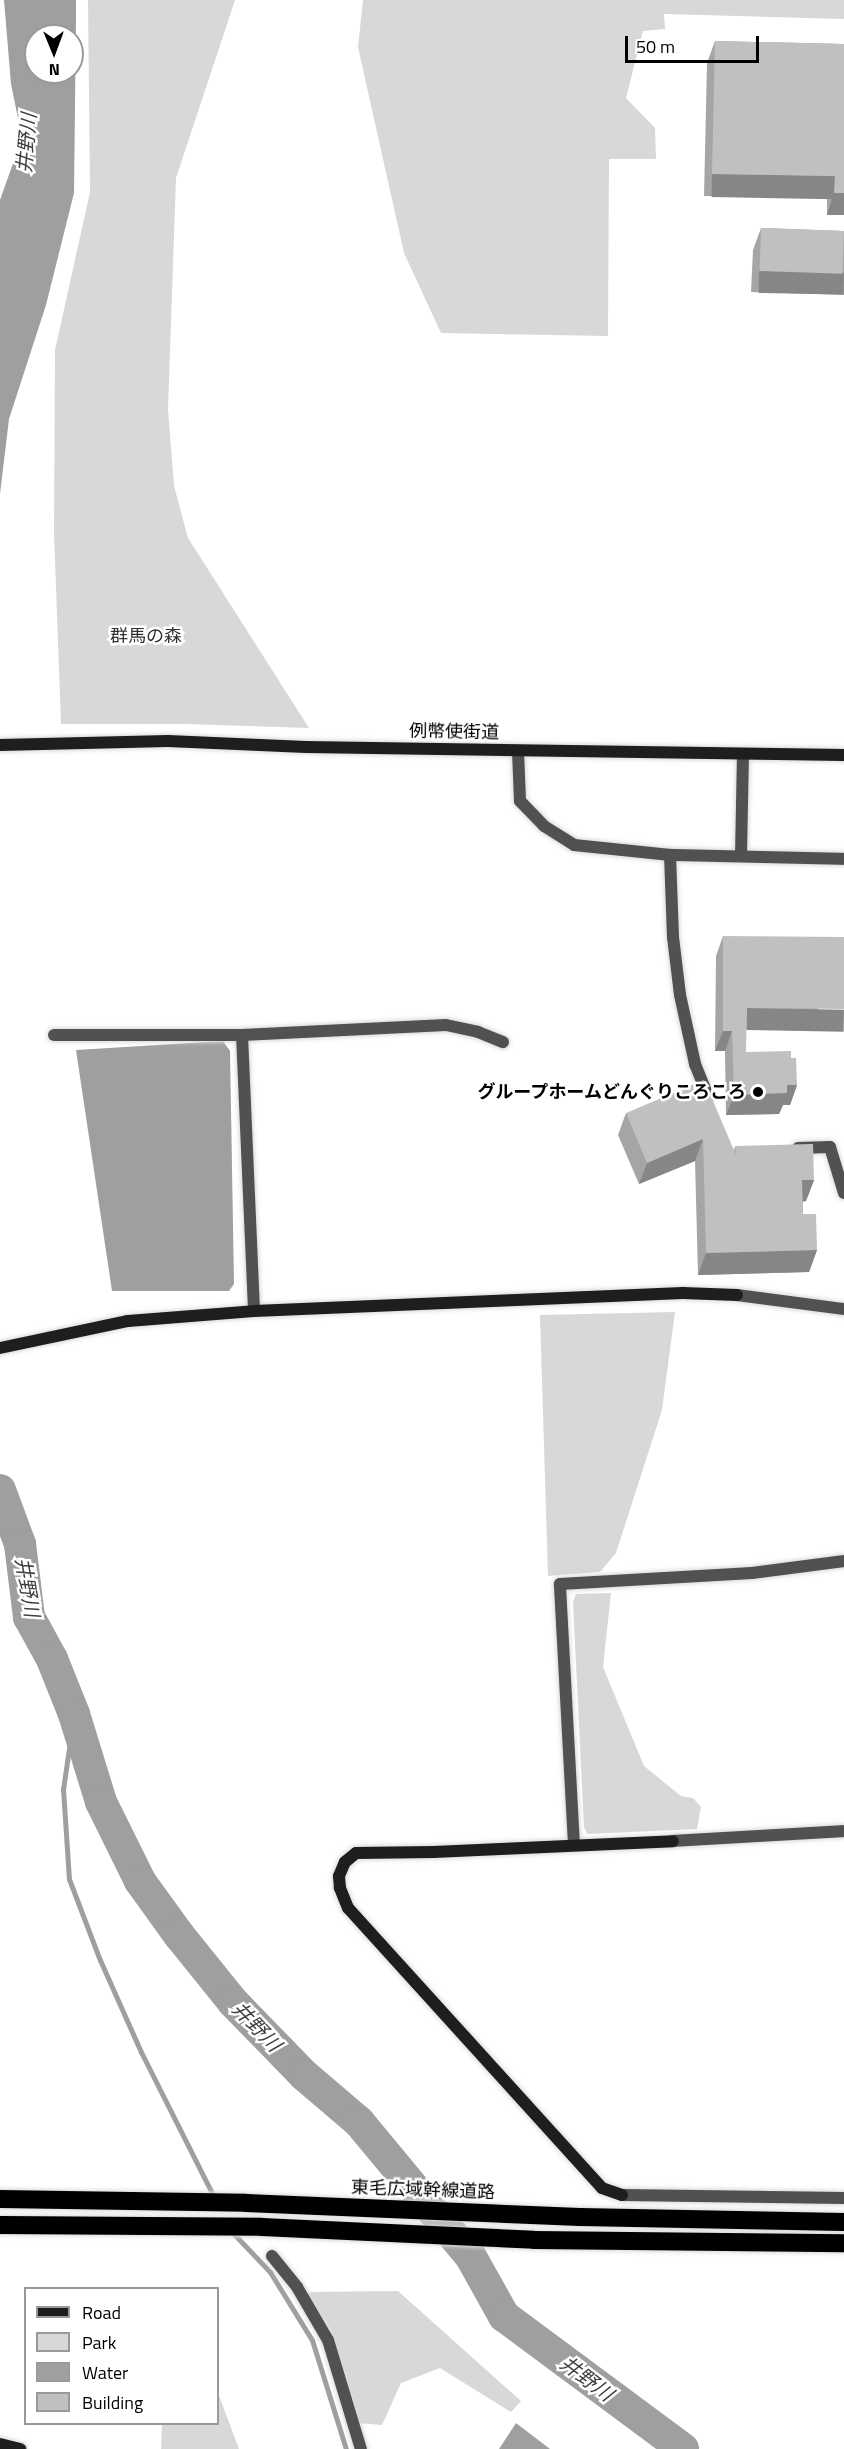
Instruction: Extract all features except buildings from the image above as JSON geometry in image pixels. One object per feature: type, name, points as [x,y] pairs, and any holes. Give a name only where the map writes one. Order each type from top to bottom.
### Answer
[{"type":"highway","name":"東毛広域幹線道路","points":[[0,2199],[246,2203],[580,2217],[844,2222]]},
{"type":"highway","points":[[0,2225],[262,2227],[487,2239],[844,2244]]},
{"type":"street","name":"例幣使街道","points":[[0,745],[168,741],[306,747],[844,755]]},
{"type":"street","points":[[518,751],[520,801],[544,826],[574,845],[670,855],[844,859]]},
{"type":"street","points":[[741,856],[742,755]]},
{"type":"street","points":[[670,855],[673,937],[680,995],[695,1064],[712,1108]]},
{"type":"street","points":[[54,1035],[242,1035],[446,1025],[478,1032],[503,1042]]},
{"type":"street","points":[[242,1035],[254,1311]]},
{"type":"street","points":[[785,1149],[830,1147],[844,1193]]},
{"type":"street","points":[[0,1348],[128,1321],[254,1311],[683,1293],[737,1295],[844,1309]]},
{"type":"street","points":[[574,1845],[560,1584],[752,1573],[844,1561]]},
{"type":"street","points":[[844,1831],[673,1841],[356,1853],[345,1862],[339,1876],[340,1888],[348,1908],[602,2188],[622,2195],[844,2198]]},
{"type":"street","points":[[272,2256],[297,2287],[328,2340],[361,2449]]},
{"type":"street","points":[[0,2444],[20,2449]]},
{"type":"green space","name":"群馬の森","points":[[88,0],[235,0],[176,178],[168,409],[174,486],[188,538],[309,728],[187,724],[61,724],[54,533],[55,350],[90,192]]},
{"type":"green space","points":[[363,0],[844,0],[844,19],[664,14],[665,29],[643,31],[626,98],[655,128],[656,159],[609,159],[608,336],[441,333],[404,253],[358,47]]},
{"type":"green space","points":[[675,1312],[662,1410],[616,1553],[600,1572],[548,1576],[540,1315]]},
{"type":"green space","points":[[611,1593],[603,1667],[644,1766],[681,1796],[693,1798],[701,1807],[697,1829],[587,1834],[584,1827],[573,1602],[576,1594]]},
{"type":"green space","points":[[398,2291],[521,2401],[511,2412],[440,2368],[401,2383],[382,2425],[357,2423],[330,2329],[306,2295],[311,2292]]},
{"type":"green space","points":[[219,2396],[239,2449],[161,2449],[162,2425],[219,2425]]},
{"type":"water","name":"井野川","points":[[4,0],[76,0],[76,24],[24,24],[24,84],[75,84],[74,193],[46,305],[9,419],[0,494],[0,200],[22,138],[11,84]]},
{"type":"water","points":[[223,1041],[230,1051],[234,1284],[229,1291],[112,1291],[76,1050]]},
{"type":"water","points":[[516,2423],[550,2449],[499,2449]]},
{"type":"waterway","name":"井野川","points":[[0,1490],[20,1544],[29,1617],[52,1659],[74,1714],[101,1802],[140,1881],[179,1935],[233,2002],[304,2075],[359,2122],[471,2257],[504,2316],[683,2449]]},
{"type":"waterway","points":[[74,1714],[63,1789],[69,1879],[100,1960],[141,2052],[215,2199]]},
{"type":"waterway","points":[[231,2231],[270,2272],[312,2340],[346,2449]]},
{"type":"place","name":"グループホームどんぐりころころ","points":[[758,1092]]}]
